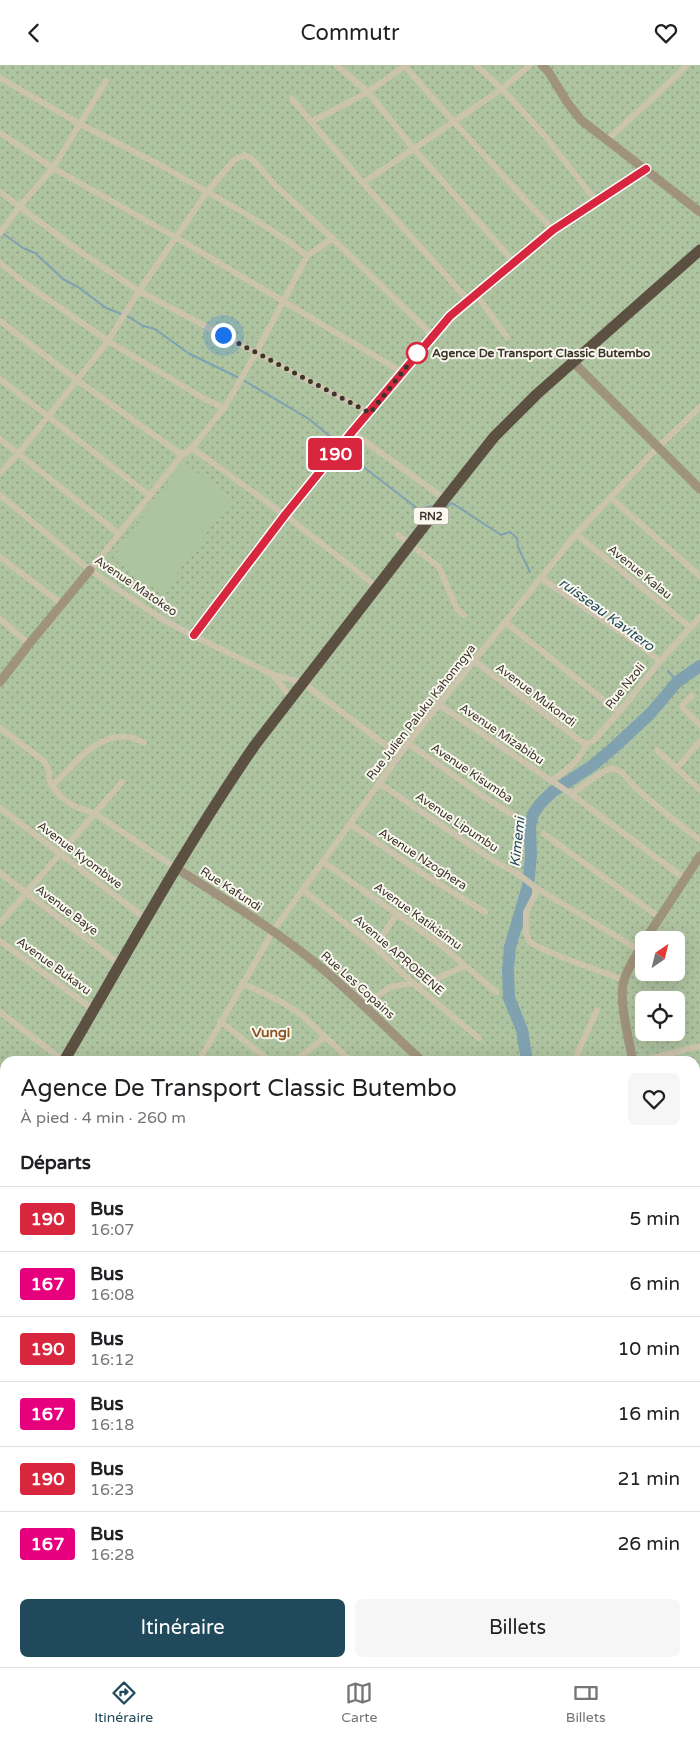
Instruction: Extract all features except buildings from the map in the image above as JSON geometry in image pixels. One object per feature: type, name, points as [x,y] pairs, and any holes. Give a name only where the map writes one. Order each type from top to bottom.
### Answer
[{"type":"highway","name":"RN2","points":[[67,1056],[176,868],[235,774],[444,499],[509,421],[700,250]]},
{"type":"street","points":[[336,65],[368,92],[414,149],[514,262]]},
{"type":"street","points":[[311,122],[368,92],[405,65],[453,121],[553,230]]},
{"type":"street","points":[[476,65],[502,89],[545,136],[597,202]]},
{"type":"street","points":[[364,183],[502,89],[530,65]]},
{"type":"street","points":[[542,65],[548,71],[566,102],[581,120],[700,213]]},
{"type":"street","points":[[607,140],[664,89],[687,65]]},
{"type":"street","points":[[0,78],[80,125],[153,161],[207,192],[291,243],[307,256]]},
{"type":"street","points":[[0,233],[19,207],[53,168],[106,81]]},
{"type":"street","points":[[292,99],[468,299]]},
{"type":"street","points":[[0,133],[53,168],[177,238],[236,275],[402,372]]},
{"type":"street","points":[[0,473],[19,453],[108,341],[139,291],[207,192],[234,160],[245,155],[252,158],[268,179],[333,238],[432,335]]},
{"type":"street","points":[[194,635],[285,515],[432,335],[468,299],[553,230],[646,169]]},
{"type":"street","points":[[0,192],[139,291],[370,413]]},
{"type":"street","points":[[1,680],[182,455],[192,448],[224,408],[256,353],[307,256],[333,238]]},
{"type":"street","points":[[0,263],[26,284],[108,341],[203,399],[224,408]]},
{"type":"street","points":[[475,293],[507,337]]},
{"type":"street","points":[[0,321],[77,380],[182,455]]},
{"type":"street","points":[[573,362],[700,489]]},
{"type":"street","points":[[0,379],[150,497]]},
{"type":"street","name":"Rue Julien Paluku Kahonngya","points":[[202,1056],[273,931],[408,743],[576,534],[657,448],[700,408]]},
{"type":"street","points":[[352,432],[444,499]]},
{"type":"street","points":[[0,439],[119,534]]},
{"type":"street","points":[[192,448],[285,515],[377,587]]},
{"type":"street","name":"Avenue Matokeo","points":[[0,495],[90,570],[162,619],[272,674]]},
{"type":"street","points":[[610,497],[700,576]]},
{"type":"street","name":"Avenue Kalau","points":[[576,534],[690,627]]},
{"type":"street","points":[[398,535],[439,567],[457,609],[464,615]]},
{"type":"street","points":[[0,557],[62,604]]},
{"type":"street","points":[[541,577],[660,661]]},
{"type":"street","name":"Rue Nzoli","points":[[552,782],[582,754],[586,745],[594,740],[619,712],[660,661],[700,617]]},
{"type":"street","points":[[0,619],[29,644]]},
{"type":"street","points":[[505,622],[619,712]]},
{"type":"street","name":"Avenue Mukondi","points":[[473,661],[586,745]]},
{"type":"street","points":[[272,674],[303,683],[399,755]]},
{"type":"street","points":[[272,674],[291,698]]},
{"type":"street","points":[[692,696],[682,707],[700,725]]},
{"type":"street","name":"Avenue Mizabibu","points":[[438,704],[570,793],[685,879]]},
{"type":"street","points":[[0,727],[44,761],[49,770],[49,779],[52,786],[62,798],[74,806],[94,813],[176,868]]},
{"type":"street","points":[[52,786],[94,745],[126,737],[132,737],[144,743]]},
{"type":"street","points":[[677,768],[700,741]]},
{"type":"street","name":"Avenue Kisumba","points":[[408,743],[478,793],[523,821]]},
{"type":"street","points":[[657,750],[700,789]]},
{"type":"street","points":[[570,793],[604,771],[617,769],[624,774],[633,786],[700,840]]},
{"type":"street","points":[[0,923],[122,781]]},
{"type":"street","name":"Avenue Lipumbu","points":[[379,783],[535,887],[635,940]]},
{"type":"street","name":"Avenue Kyombwe","points":[[0,808],[146,919]]},
{"type":"street","name":"Avenue Nzoghera","points":[[350,824],[426,876],[485,912]]},
{"type":"street","points":[[544,834],[659,917]]},
{"type":"street","points":[[651,931],[700,856]]},
{"type":"street","name":"Avenue Katikisimu","points":[[323,862],[441,945],[496,992]]},
{"type":"street","name":"Rue Kafundi","points":[[176,868],[273,931]]},
{"type":"street","name":"Avenue Baye","points":[[0,873],[120,964]]},
{"type":"street","points":[[535,887],[535,895],[526,913],[526,933],[529,941],[564,958],[624,981]]},
{"type":"street","name":"Avenue APROBENE","points":[[303,890],[374,947],[415,985],[479,1037]]},
{"type":"street","points":[[374,947],[396,915]]},
{"type":"street","name":"Rue Les Copains","points":[[273,931],[317,964],[365,1005],[417,1056]]},
{"type":"street","name":"Avenue Bukavu","points":[[0,941],[94,1010]]},
{"type":"street","points":[[632,1056],[622,996],[624,981],[635,960]]},
{"type":"street","points":[[365,1005],[390,987],[415,985],[465,966]]},
{"type":"street","points":[[242,983],[280,1001],[302,1015],[346,1056]]},
{"type":"street","points":[[576,1056],[596,1010]]},
{"type":"street","points":[[0,1012],[57,1056]]},
{"type":"street","points":[[220,1021],[264,1056]]},
{"type":"street","points":[[301,1056],[325,1037]]},
{"type":"street","points":[[661,1056],[700,1046]]},
{"type":"green space","points":[[0,65],[700,65],[700,1056],[0,1056]]},
{"type":"green space","points":[[183,462],[232,498],[162,594],[113,558]]},
{"type":"waterway","name":"ruisseau Kavitero","points":[[2,233],[23,248],[35,253],[63,279],[78,287],[106,308],[129,317],[143,326],[155,329],[188,353],[239,378]]},
{"type":"waterway","name":"ruisseau Kavitero","points":[[243,380],[309,419],[339,444]]},
{"type":"waterway","name":"ruisseau Kavitero","points":[[348,455],[418,509],[432,506]]},
{"type":"waterway","name":"ruisseau Kavitero","points":[[445,508],[452,503],[501,535],[510,532],[517,538],[518,547],[530,572]]},
{"type":"waterway","name":"Kimemi","points":[[526,1056],[522,1030],[509,998],[508,970],[510,947],[528,886],[531,856],[530,826],[533,814],[552,792],[592,766],[611,750],[650,714],[677,682],[700,666]]},
{"type":"waterway","name":"ruisseau Kavitero","points":[[668,671],[678,682]]},
{"type":"bus line","name":"190","points":[[194,635],[285,515],[432,335],[450,316],[468,299],[553,230],[646,169]]},
{"type":"place","name":"Agence De Transport Classic Butembo","points":[[417,353]]},
{"type":"district","name":"Vungi","points":[[271,1032]]},
{"type":"route","points":[[223,335],[370,413],[422,347],[417,353]]}]
